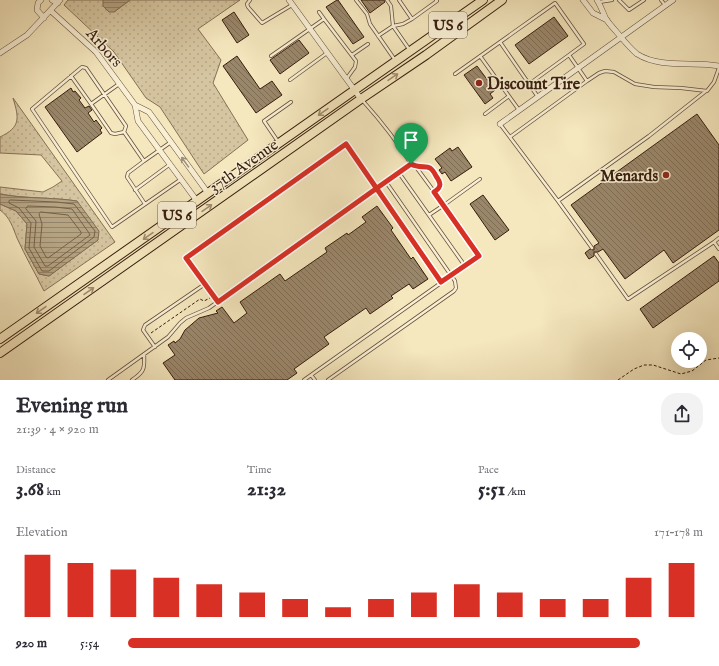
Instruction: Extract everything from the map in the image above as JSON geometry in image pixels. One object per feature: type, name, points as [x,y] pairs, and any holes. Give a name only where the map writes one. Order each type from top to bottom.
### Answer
[{"type":"main road","name":"37th Avenue","points":[[0,339],[483,0]]},
{"type":"main road","name":"37th Avenue","points":[[0,353],[502,0]]},
{"type":"street","points":[[41,0],[37,6],[39,13],[44,18]]},
{"type":"street","points":[[0,53],[27,35],[59,2],[52,0]]},
{"type":"street","points":[[583,0],[593,13],[607,20]]},
{"type":"street","points":[[500,124],[673,0]]},
{"type":"street","points":[[598,1],[607,20],[621,37],[636,53],[648,60],[707,64],[719,67]]},
{"type":"street","points":[[290,2],[361,99]]},
{"type":"street","name":"Arbors","points":[[51,11],[96,52],[135,105],[149,112],[208,193]]},
{"type":"street","name":"Arbors","points":[[135,105],[138,121],[197,201]]},
{"type":"lane","points":[[250,0],[247,4],[248,6],[262,23],[290,2]]},
{"type":"lane","points":[[356,0],[367,14],[370,24],[396,62]]},
{"type":"lane","points":[[387,0],[391,6],[393,26],[411,51]]},
{"type":"lane","points":[[399,0],[412,19]]},
{"type":"lane","points":[[378,36],[393,26],[403,24],[412,19],[437,2],[436,0]]},
{"type":"lane","points":[[598,1],[612,0]]},
{"type":"lane","points":[[619,0],[629,10],[644,0]]},
{"type":"lane","points":[[661,0],[665,6]]},
{"type":"lane","points":[[455,74],[555,3],[584,44],[529,84]]},
{"type":"lane","points":[[319,12],[356,61],[355,67],[347,79]]},
{"type":"lane","points":[[271,56],[324,19]]},
{"type":"lane","points":[[500,42],[538,97]]},
{"type":"lane","points":[[352,55],[368,44]]},
{"type":"lane","points":[[290,80],[327,53]]},
{"type":"lane","points":[[569,55],[587,81]]},
{"type":"lane","points":[[480,56],[520,110]]},
{"type":"lane","points":[[124,132],[126,126],[86,68],[82,67],[70,76],[32,109],[112,227],[181,180]]},
{"type":"lane","points":[[558,201],[707,91],[714,82],[719,67]]},
{"type":"lane","points":[[510,137],[587,81],[605,71],[614,72],[635,84],[707,91]]},
{"type":"lane","points":[[70,76],[111,133],[115,134],[124,132]]},
{"type":"lane","points":[[91,104],[119,84]]},
{"type":"lane","points":[[485,114],[509,96]]},
{"type":"lane","points":[[304,380],[479,256],[444,204],[416,167],[411,164],[401,147],[384,124],[361,99]]},
{"type":"lane","points":[[279,143],[264,121],[291,102]]},
{"type":"lane","points":[[500,124],[592,248]]},
{"type":"lane","points":[[124,132],[144,161]]},
{"type":"lane","points":[[145,204],[127,177],[128,173],[171,142]]},
{"type":"lane","points":[[218,302],[186,258],[346,144],[441,282]]},
{"type":"lane","points":[[135,190],[170,164]]},
{"type":"lane","points":[[108,380],[170,336],[186,318],[207,309],[218,302],[411,164]]},
{"type":"lane","points":[[416,167],[428,167],[441,182],[439,189],[434,192]]},
{"type":"lane","points":[[399,173],[465,266]]},
{"type":"lane","points":[[429,215],[480,179]]},
{"type":"lane","points":[[328,380],[454,291],[456,288],[456,284],[451,275],[386,182]]},
{"type":"lane","points":[[596,254],[628,299],[719,238]]},
{"type":"lane","points":[[714,242],[719,249]]},
{"type":"lane","points":[[155,347],[143,330],[145,325],[205,284]]},
{"type":"lane","points":[[132,380],[143,371],[144,354]]},
{"type":"lane","points":[[311,375],[315,380]]},
{"type":"path","points":[[147,336],[200,299],[204,301],[214,296]]},
{"type":"path","points":[[618,380],[634,369],[644,365],[652,365],[681,374],[692,371],[706,360],[719,358]]},
{"type":"shaded area","points":[[68,0],[103,0],[114,12],[130,0],[240,0],[198,29],[221,60],[213,83],[248,140],[204,174],[160,107],[146,98],[114,52],[64,5]]},
{"type":"shaded area","points":[[13,98],[115,242],[44,291],[20,245],[11,223],[0,210],[0,204],[16,211],[27,224],[25,249],[39,274],[49,276],[98,240],[77,201],[19,197],[0,194],[0,187],[43,192],[62,181],[41,155],[0,153],[0,137],[12,130],[17,121]]},
{"type":"water","points":[[103,0],[130,0],[114,12],[109,12],[103,6]]},
{"type":"water","points":[[0,194],[19,197],[77,201],[99,231],[98,240],[49,276],[39,274],[25,249],[27,224],[16,211],[0,204]]},
{"type":"building","points":[[337,0],[364,37],[353,44],[326,7]]},
{"type":"building","points":[[361,0],[384,0],[385,2],[370,13]]},
{"type":"building","points":[[234,12],[249,35],[237,43],[222,20]]},
{"type":"building","points":[[554,17],[568,36],[529,64],[515,45]]},
{"type":"building","points":[[299,40],[309,53],[280,74],[270,60]]},
{"type":"building","points":[[237,56],[260,89],[272,81],[282,95],[256,113],[223,66]]},
{"type":"building","name":"Discount Tire","points":[[477,66],[495,90],[490,94],[493,98],[485,104],[464,75]]},
{"type":"building","points":[[71,88],[73,92],[75,91],[81,98],[79,100],[85,108],[89,106],[92,110],[88,113],[94,122],[96,120],[102,128],[100,130],[102,133],[77,152],[45,107]]},
{"type":"building","name":"Menards","points":[[697,114],[719,145],[719,230],[673,263],[664,250],[625,279],[603,249],[598,252],[594,252],[594,256],[589,259],[585,253],[590,249],[594,250],[594,246],[599,243],[571,205]]},
{"type":"building","points":[[458,147],[472,167],[451,181],[445,172],[442,174],[439,170],[442,168],[435,159],[450,148],[452,151]]},
{"type":"building","points":[[483,195],[509,230],[495,240],[470,204]]},
{"type":"building","points":[[377,206],[393,228],[391,230],[411,259],[413,257],[428,279],[413,289],[409,284],[391,296],[393,298],[370,314],[366,308],[324,337],[329,344],[294,369],[297,373],[287,380],[175,380],[163,363],[175,355],[168,345],[174,341],[175,343],[180,339],[185,330],[199,318],[218,313],[216,311],[222,307],[234,323],[247,313],[240,302],[280,274],[285,281],[327,252],[325,248],[347,233],[348,235],[366,222],[362,217]]},
{"type":"building","points":[[714,256],[719,263],[719,281],[653,328],[640,309]]},
{"type":"place","name":"Discount Tire","points":[[479,83]]},
{"type":"place","name":"Menards","points":[[666,175]]},
{"type":"route","points":[[411,164],[399,173],[377,188],[218,302],[186,258],[346,144],[377,188],[441,282],[479,256],[444,204],[434,192],[439,189],[441,182],[428,167],[416,167],[411,164]]}]
